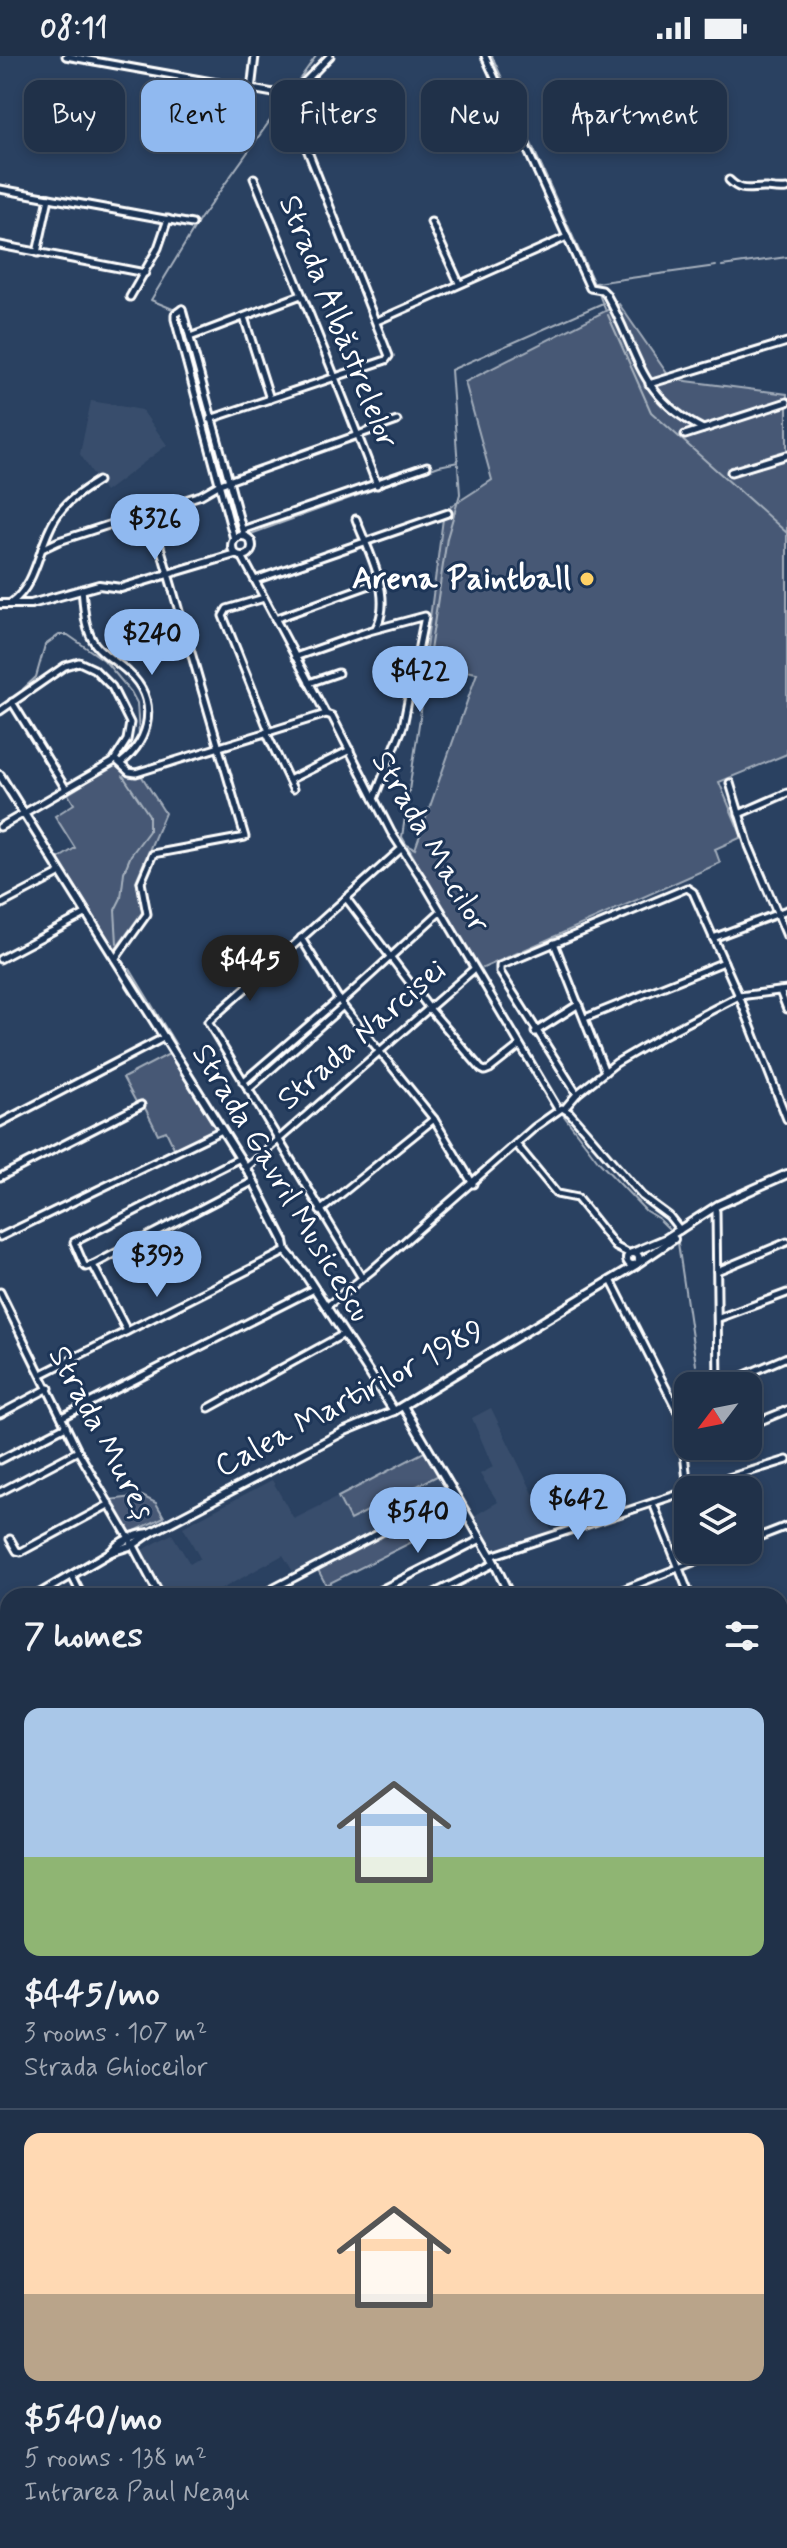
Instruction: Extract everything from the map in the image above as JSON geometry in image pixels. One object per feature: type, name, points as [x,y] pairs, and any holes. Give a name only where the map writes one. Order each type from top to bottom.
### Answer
[{"type":"street","points":[[66,56],[197,80]]},
{"type":"street","points":[[252,80],[255,56]]},
{"type":"street","points":[[307,80],[330,56]]},
{"type":"street","points":[[485,56],[590,288],[602,290],[612,304],[648,385],[677,413],[703,429]]},
{"type":"street","points":[[210,419],[388,358],[377,321],[308,152]]},
{"type":"street","name":"Strada Albăstrelelor","points":[[254,178],[377,485]]},
{"type":"street","points":[[729,180],[737,188],[747,191],[787,189]]},
{"type":"street","points":[[0,189],[192,224]]},
{"type":"street","points":[[37,253],[49,198]]},
{"type":"street","points":[[130,297],[158,248],[168,219]]},
{"type":"street","points":[[431,222],[459,283]]},
{"type":"street","points":[[377,321],[567,237]]},
{"type":"street","points":[[0,245],[145,273]]},
{"type":"street","points":[[190,337],[301,295]]},
{"type":"street","points":[[0,604],[31,604],[103,585],[121,588],[238,555],[251,549],[251,541],[243,533],[224,483],[175,319],[175,314],[182,309],[224,483],[234,539],[232,544],[238,555]]},
{"type":"street","points":[[244,317],[270,399]]},
{"type":"street","points":[[648,385],[786,345]]},
{"type":"street","points":[[685,435],[787,402]]},
{"type":"street","points":[[42,549],[201,495],[224,483],[397,421]]},
{"type":"street","points":[[731,472],[787,455]]},
{"type":"street","points":[[234,539],[243,533],[427,466]]},
{"type":"street","points":[[9,605],[24,594],[54,520],[64,506],[98,481]]},
{"type":"street","points":[[115,959],[147,914],[141,882],[153,854],[245,837],[150,512]]},
{"type":"street","points":[[255,580],[448,513]]},
{"type":"street","points":[[356,519],[384,608],[376,629]]},
{"type":"street","name":"Strada Macilor","points":[[238,555],[255,580],[326,714],[332,716],[401,849],[441,911],[519,1046],[561,1109],[642,1196],[669,1216],[681,1232]]},
{"type":"street","points":[[275,619],[378,582]]},
{"type":"street","points":[[0,827],[118,762],[138,747],[146,726],[148,701],[132,675],[94,642],[88,630],[82,589]]},
{"type":"street","points":[[264,598],[224,612],[223,616],[293,789]]},
{"type":"street","points":[[295,657],[425,616],[403,726],[374,800]]},
{"type":"street","points":[[0,711],[70,663],[85,664],[102,675],[112,687],[129,718],[127,740],[118,762]]},
{"type":"street","points":[[309,683],[338,673]]},
{"type":"street","points":[[12,702],[66,789]]},
{"type":"street","points":[[118,762],[129,772],[136,773],[326,714]]},
{"type":"street","points":[[289,780],[350,750]]},
{"type":"street","name":"Strada Gavril Musicescu","points":[[0,775],[254,1181],[286,1251],[394,1411]]},
{"type":"street","points":[[730,783],[749,846],[787,936]]},
{"type":"street","points":[[739,814],[787,793]]},
{"type":"street","points":[[362,1278],[208,1022],[401,849]]},
{"type":"street","points":[[0,905],[61,873]]},
{"type":"street","points":[[577,1094],[535,1032],[500,972],[500,966],[683,889],[690,889],[739,996],[787,1119]]},
{"type":"street","points":[[346,898],[429,1008],[485,1071],[519,1046]]},
{"type":"street","points":[[713,938],[787,910]]},
{"type":"street","points":[[248,1090],[441,911]]},
{"type":"street","points":[[0,959],[87,913]]},
{"type":"street","points":[[301,938],[341,1003],[434,1119],[473,1184]]},
{"type":"street","points":[[554,943],[605,1072]]},
{"type":"street","points":[[585,1018],[724,962]]},
{"type":"street","name":"Strada Narcisei","points":[[246,1168],[474,969]]},
{"type":"street","points":[[326,1307],[516,1144],[605,1072],[645,1045],[739,996],[784,991],[787,1009]]},
{"type":"street","points":[[243,1082],[341,1003]]},
{"type":"street","points":[[535,1032],[579,1004]]},
{"type":"street","points":[[0,1123],[165,1037]]},
{"type":"street","points":[[0,1177],[141,1105]]},
{"type":"street","points":[[320,1211],[434,1119]]},
{"type":"street","points":[[0,1237],[222,1130]]},
{"type":"street","points":[[516,1144],[557,1194],[577,1198],[616,1247],[639,1257],[637,1264]]},
{"type":"street","points":[[240,1158],[74,1242],[86,1267],[254,1181]]},
{"type":"street","points":[[681,1232],[726,1201],[787,1177]]},
{"type":"street","points":[[681,1232],[716,1211],[787,1177]]},
{"type":"street","points":[[716,1211],[718,1372]]},
{"type":"street","name":"Calea Martirilor 1989","points":[[611,1279],[630,1255],[681,1232]]},
{"type":"street","name":"Calea Martirilor 1989","points":[[50,1588],[111,1552],[119,1544],[132,1542],[345,1431],[403,1406],[637,1264],[681,1232]]},
{"type":"street","points":[[717,1271],[787,1242]]},
{"type":"street","points":[[42,1374],[286,1251]]},
{"type":"street","points":[[93,1265],[127,1331]]},
{"type":"street","points":[[611,1279],[674,1404]]},
{"type":"street","points":[[62,1417],[314,1289]]},
{"type":"street","name":"Strada Mureș","points":[[0,1293],[78,1451],[156,1588]]},
{"type":"street","points":[[719,1318],[787,1293]]},
{"type":"street","points":[[209,1408],[344,1334]]},
{"type":"street","points":[[751,1372],[787,1357]]},
{"type":"street","points":[[0,1414],[49,1388]]},
{"type":"street","points":[[403,1406],[495,1563],[506,1588]]},
{"type":"street","points":[[762,1420],[787,1410]]},
{"type":"street","points":[[0,1460],[66,1426]]},
{"type":"street","points":[[0,1492],[78,1451]]},
{"type":"street","points":[[734,1476],[787,1460]]},
{"type":"street","points":[[274,1588],[453,1492]]},
{"type":"street","points":[[491,1556],[674,1495]]},
{"type":"street","points":[[653,1503],[687,1588]]},
{"type":"street","points":[[10,1539],[17,1551],[21,1552],[110,1504]]},
{"type":"street","points":[[762,1536],[787,1526]]},
{"type":"street","points":[[385,1588],[481,1539]]},
{"type":"street","points":[[445,1588],[495,1563]]},
{"type":"street","points":[[627,1588],[687,1564]]},
{"type":"street","points":[[72,1576],[78,1588]]},
{"type":"shaded area","points":[[619,304],[671,379],[787,394],[787,754],[719,782],[742,837],[715,849],[720,863],[481,969],[405,844],[415,849],[477,673],[424,664],[444,511],[492,480],[465,382]]},
{"type":"shaded area","points":[[91,401],[142,410],[167,445],[105,492],[80,454]]},
{"type":"shaded area","points":[[116,764],[128,775],[141,775],[165,813],[136,881],[143,911],[115,950],[58,859],[75,848],[55,816],[74,804],[68,794]]},
{"type":"shaded area","points":[[169,1054],[216,1129],[175,1150],[166,1131],[158,1134],[145,1103],[142,1100],[136,1102],[123,1078]]},
{"type":"shaded area","points":[[491,1408],[552,1532],[494,1549],[474,1516],[498,1502],[480,1474],[493,1467],[472,1418]]},
{"type":"shaded area","points":[[426,1451],[439,1475],[350,1520],[338,1497]]},
{"type":"shaded area","points":[[439,1475],[447,1489],[434,1502],[294,1573],[283,1555],[223,1588],[157,1588],[137,1553],[172,1534],[190,1564],[200,1558],[183,1527],[272,1480],[294,1519],[338,1497],[350,1520]]},
{"type":"shaded area","points":[[142,1496],[156,1503],[164,1517],[131,1533],[126,1530],[109,1500]]},
{"type":"shaded area","points":[[450,1498],[464,1516],[326,1585],[317,1568]]},
{"type":"waterway","points":[[175,310],[151,300],[200,219],[316,56]]},
{"type":"waterway","points":[[492,56],[595,286]]},
{"type":"waterway","points":[[722,266],[787,257]]},
{"type":"waterway","points":[[595,283],[716,266]]},
{"type":"waterway","points":[[599,294],[602,302]]},
{"type":"waterway","points":[[605,309],[603,303],[451,370],[460,494],[447,538],[402,837],[564,1116],[598,1161],[646,1211],[670,1230]]},
{"type":"waterway","points":[[608,315],[651,412],[787,533]]},
{"type":"waterway","points":[[179,316],[237,530]]},
{"type":"waterway","points":[[248,535],[439,466],[458,462]]},
{"type":"waterway","points":[[23,689],[36,677],[45,645],[59,635],[68,635],[104,660],[137,703],[139,735],[124,756]]},
{"type":"waterway","points":[[117,943],[115,910],[121,898],[124,872],[131,855],[149,831],[149,815],[123,776]]},
{"type":"waterway","points":[[130,969],[176,1045]]},
{"type":"waterway","points":[[678,1243],[696,1365]]},
{"type":"place","name":"Arena Paintball","points":[[587,579]]}]
